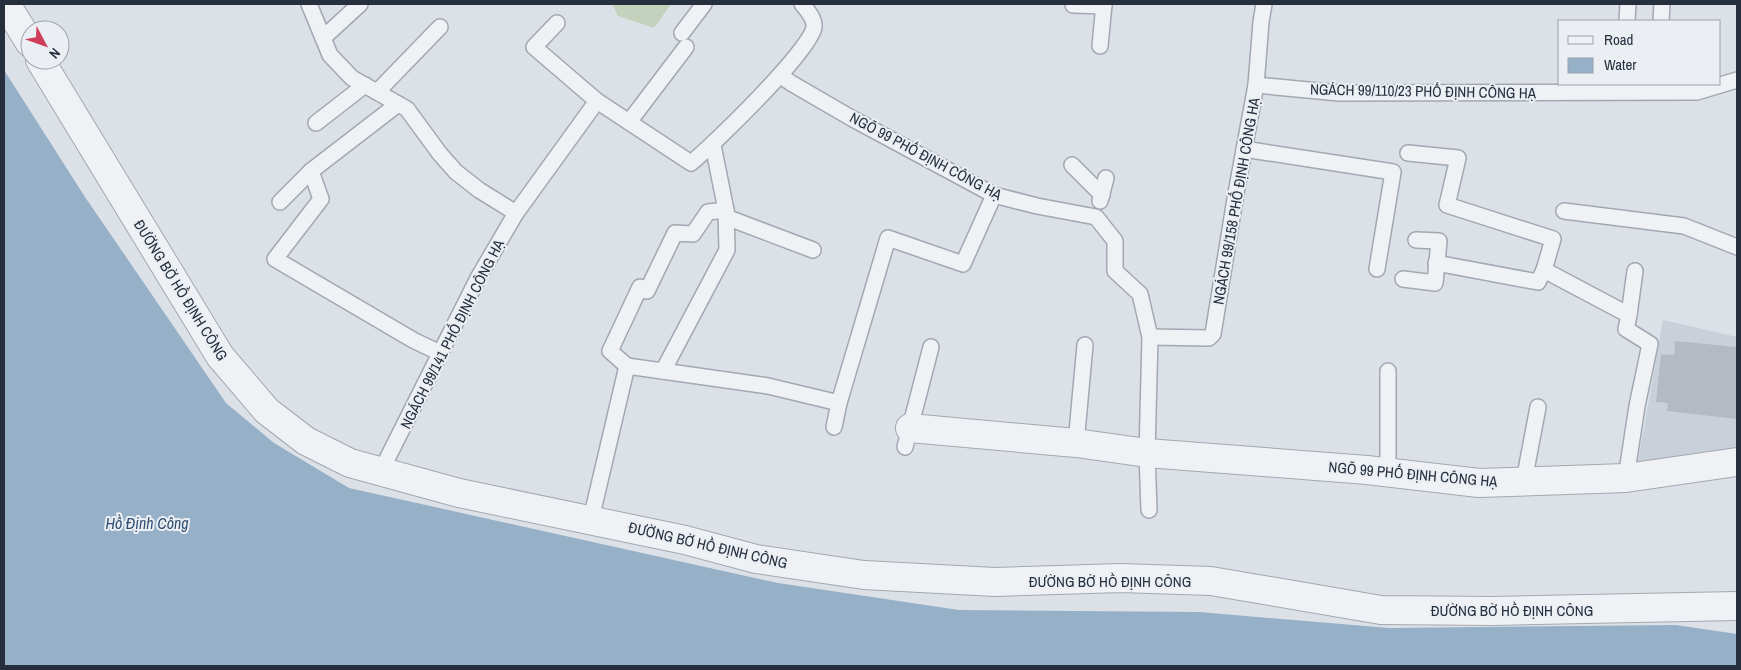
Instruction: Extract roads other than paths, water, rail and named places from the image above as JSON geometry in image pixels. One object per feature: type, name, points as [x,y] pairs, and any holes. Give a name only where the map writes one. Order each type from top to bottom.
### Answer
[{"type":"street","points":[[6,4],[20,27]]},
{"type":"street","name":"ĐƯỜNG BỜ HỒ ĐỊNH CÔNG","points":[[46,70],[220,356],[267,411],[306,440],[350,463],[459,493],[591,519],[685,540],[756,559],[864,575],[995,582],[1121,578],[1211,580],[1381,610],[1503,611],[1737,606]]},
{"type":"street","name":"NGÕ 99 PHỐ ĐỊNH CÔNG HẠ","points":[[908,437],[1076,443],[1147,453],[1388,472],[1478,482],[1626,478],[1737,462]]},
{"type":"lane","points":[[309,4],[330,55],[352,78],[407,109],[440,154],[456,172],[479,190],[516,213]]},
{"type":"lane","points":[[323,38],[360,4]]},
{"type":"lane","points":[[629,122],[684,40],[704,4]]},
{"type":"lane","points":[[557,23],[534,47],[597,101],[691,163],[712,145],[780,75],[810,37],[814,27],[813,20],[802,4]]},
{"type":"lane","name":"NGÁCH 99/158 PHỐ ĐỊNH CÔNG HẠ","points":[[1150,337],[1199,339],[1212,337],[1256,85],[1260,22],[1264,4]]},
{"type":"lane","points":[[1627,20],[1628,4]]},
{"type":"lane","points":[[1661,20],[1662,4]]},
{"type":"lane","points":[[1074,5],[1104,5],[1100,46]]},
{"type":"lane","points":[[316,124],[371,89],[440,28]]},
{"type":"lane","name":"NGÕ 99 PHỐ ĐỊNH CÔNG HẠ","points":[[780,75],[853,118],[994,195],[1037,206],[1096,217]]},
{"type":"lane","name":"NGÁCH 99/110/23 PHỐ ĐỊNH CÔNG HẠ","points":[[1721,85],[1737,80]]},
{"type":"lane","name":"NGÁCH 99/110/23 PHỐ ĐỊNH CÔNG HẠ","points":[[1256,85],[1339,93],[1624,88],[1697,92],[1720,85]]},
{"type":"lane","name":"NGÁCH 99/141 PHỐ ĐỊNH CÔNG HẠ","points":[[382,471],[478,278],[516,213],[597,101]]},
{"type":"lane","points":[[280,202],[311,171],[398,104]]},
{"type":"lane","points":[[663,371],[727,250],[726,214],[712,145]]},
{"type":"lane","points":[[1244,149],[1393,172],[1377,270]]},
{"type":"lane","points":[[1408,153],[1458,158],[1448,205],[1553,239],[1544,270],[1538,282],[1436,263]]},
{"type":"lane","points":[[1072,165],[1102,195]]},
{"type":"lane","points":[[311,171],[322,199],[275,259],[413,340],[440,353]]},
{"type":"lane","points":[[1106,178],[1096,217],[1115,242],[1115,271],[1140,294],[1150,337],[1147,453],[1149,510]]},
{"type":"lane","points":[[834,426],[839,403],[888,238],[963,264],[994,195]]},
{"type":"lane","points":[[1564,211],[1684,226],[1737,247]]},
{"type":"lane","points":[[813,250],[726,214],[708,212],[693,234],[675,233],[647,291],[640,287],[610,351],[627,366],[768,386],[839,403]]},
{"type":"lane","points":[[1403,280],[1435,284],[1439,242],[1416,240]]},
{"type":"lane","points":[[1544,270],[1629,315]]},
{"type":"lane","points":[[1626,478],[1637,406],[1650,344],[1626,329],[1635,271]]},
{"type":"lane","points":[[1076,443],[1086,344]]},
{"type":"lane","points":[[908,437],[931,347]]},
{"type":"lane","points":[[591,519],[627,366]]},
{"type":"lane","points":[[1388,371],[1388,472]]},
{"type":"lane","points":[[1524,481],[1538,407]]},
{"type":"water","name":"Hồ Định Công","points":[[4,70],[85,197],[226,403],[274,443],[349,488],[778,583],[959,610],[1199,612],[1389,628],[1676,625],[1737,634],[1737,666],[4,666]]}]
